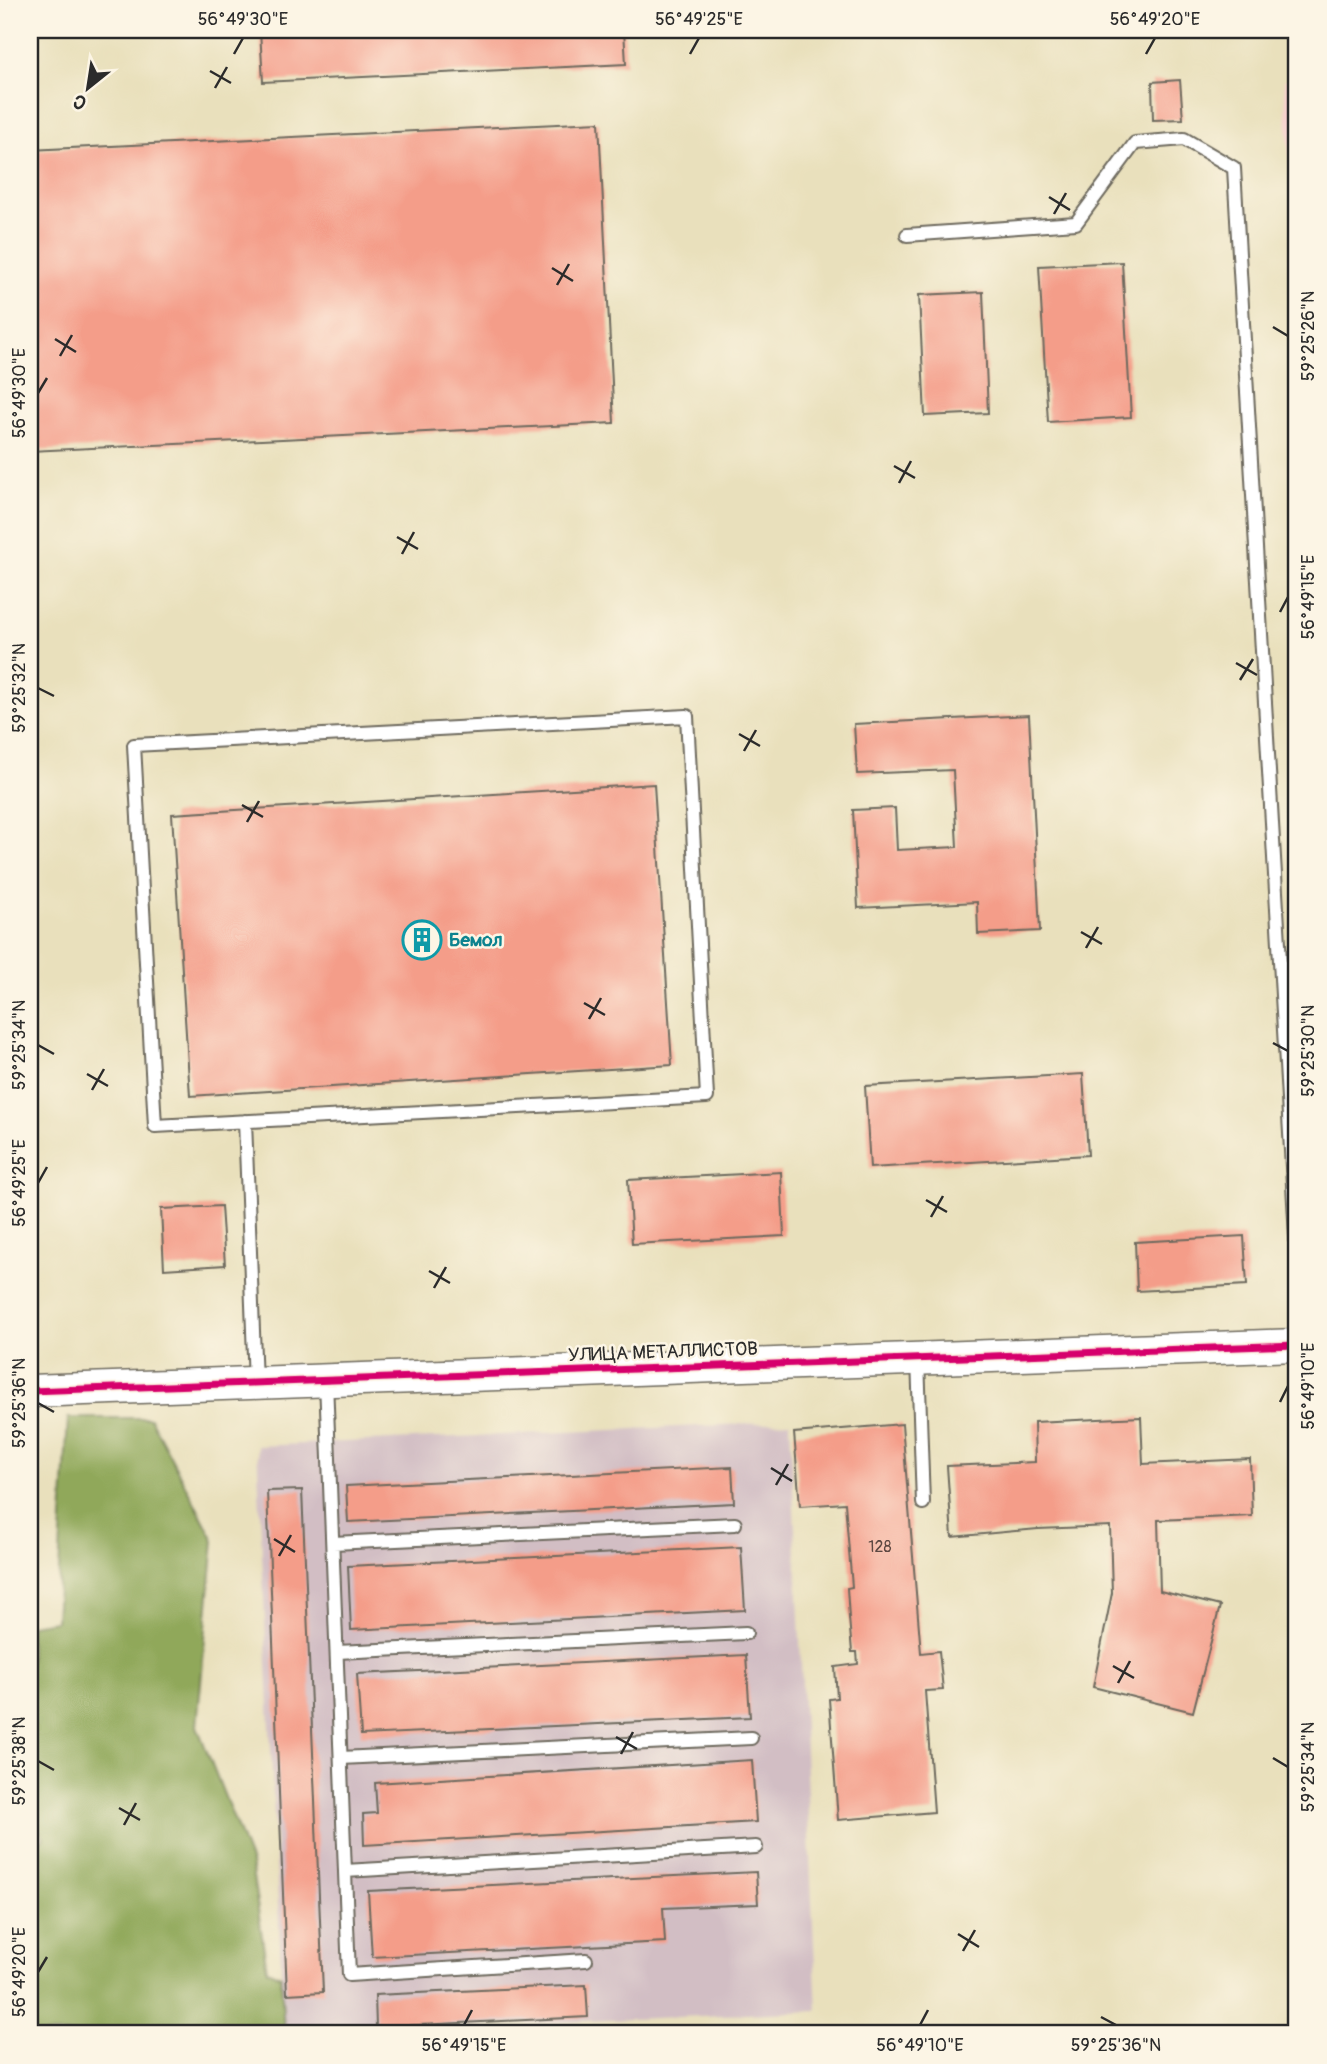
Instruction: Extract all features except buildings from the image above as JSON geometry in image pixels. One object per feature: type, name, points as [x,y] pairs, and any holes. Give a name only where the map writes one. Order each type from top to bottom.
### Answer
[{"type":"street","name":"УЛИЦА МЕТАЛЛИСТОВ","points":[[30,1391],[1297,1345]]},
{"type":"lane","points":[[907,235],[1076,223],[1135,143],[1184,139],[1234,168],[1297,1254]]},
{"type":"lane","points":[[687,716],[707,1097],[245,1121],[155,1126],[134,745],[687,716]]},
{"type":"lane","points":[[245,1121],[255,1383]]},
{"type":"lane","points":[[918,1359],[923,1503]]},
{"type":"lane","points":[[326,1380],[349,1975],[586,1960]]},
{"type":"lane","points":[[333,1543],[735,1524]]},
{"type":"lane","points":[[337,1653],[746,1633]]},
{"type":"lane","points":[[341,1758],[751,1738]]},
{"type":"lane","points":[[345,1871],[756,1847]]},
{"type":"shaded area","points":[[1297,79],[1297,272],[1284,80]]},
{"type":"shaded area","points":[[790,1422],[817,2011],[284,2034],[257,1446]]},
{"type":"green space","points":[[68,1418],[150,1418],[214,1540],[197,1726],[251,1863],[267,1970],[281,1976],[284,2034],[30,2034],[30,1849],[44,1838],[30,1817],[30,1625],[56,1621]]},
{"type":"green space","points":[[449,2027],[451,2034],[284,2034]]},
{"type":"cycle path","points":[[30,1391],[1297,1345]]},
{"type":"place","name":"Бемол","points":[[422,940]]}]
